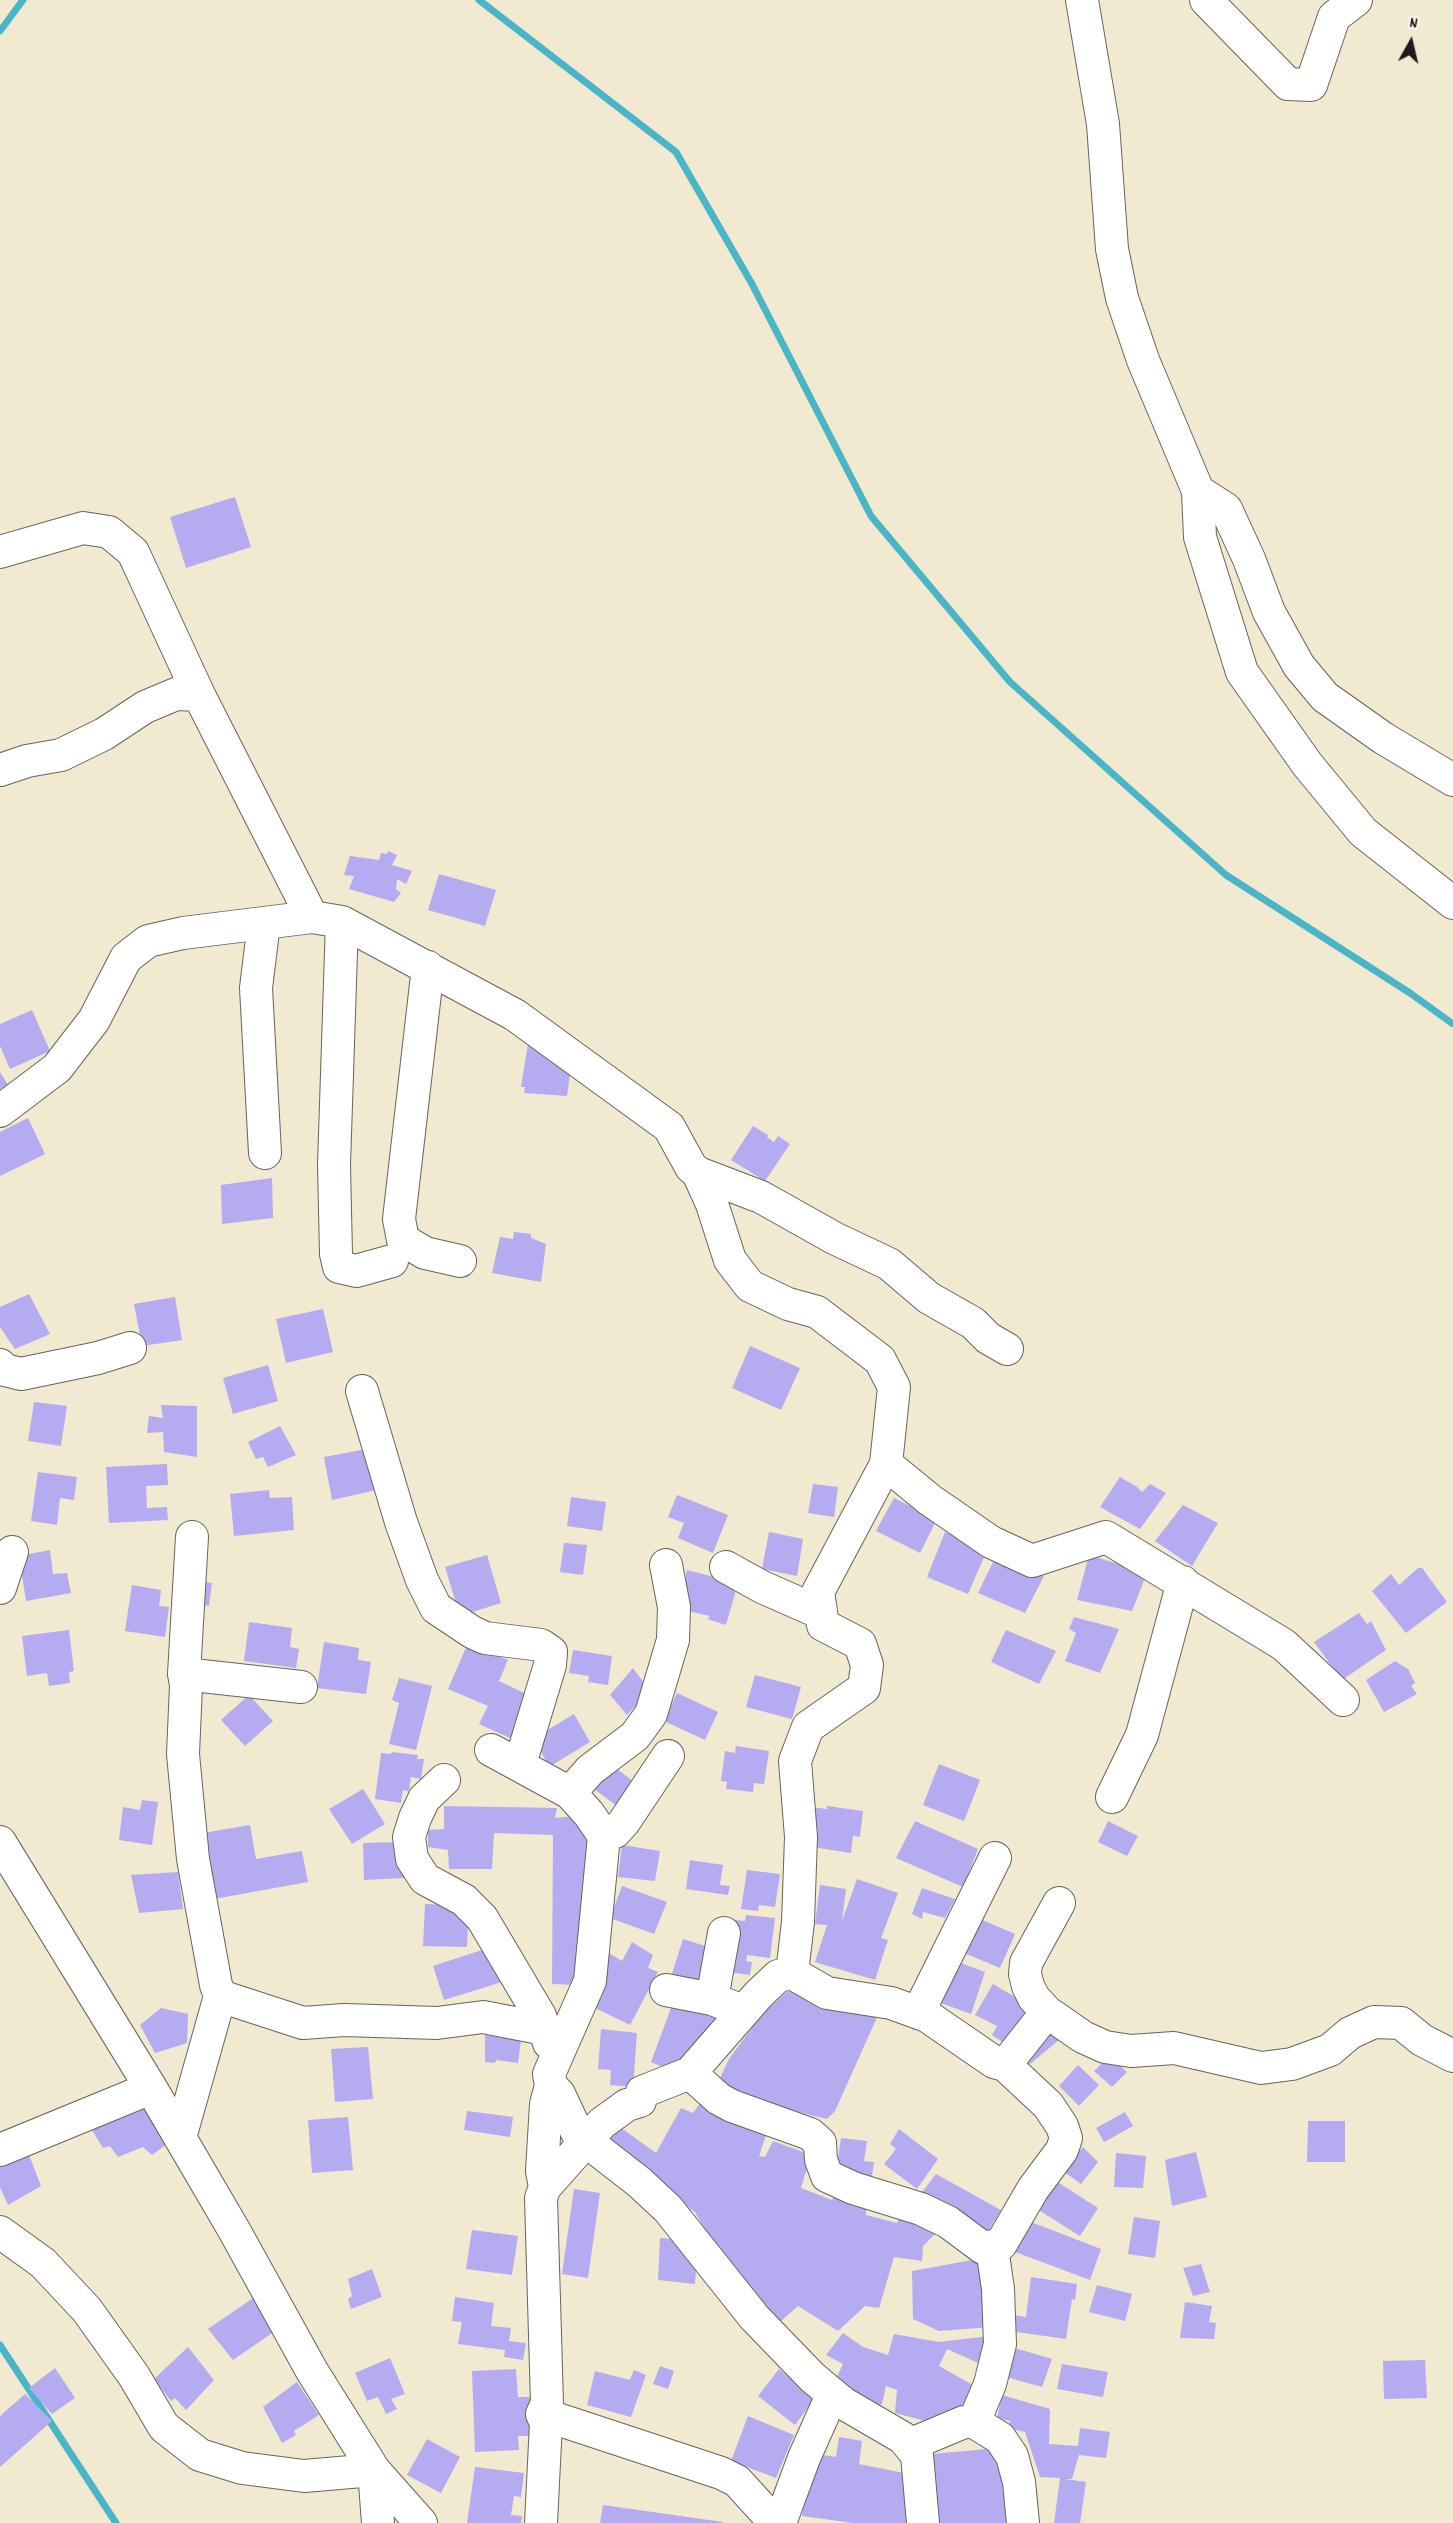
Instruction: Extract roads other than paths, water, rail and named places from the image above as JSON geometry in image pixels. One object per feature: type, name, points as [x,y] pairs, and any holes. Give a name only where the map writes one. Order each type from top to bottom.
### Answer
[{"type":"street","points":[[1082,0],[1103,124],[1112,249],[1122,297],[1143,360],[1198,491],[1200,537],[1242,672],[1306,764],[1363,832],[1453,903]]},
{"type":"street","points":[[1206,0],[1288,84],[1311,85],[1334,17],[1356,0]]},
{"type":"street","points":[[1198,491],[1226,509],[1250,559],[1269,612],[1299,666],[1326,696],[1383,738],[1453,780]]},
{"type":"street","points":[[0,552],[82,528],[109,532],[133,552],[199,695],[327,919],[336,1254],[339,1267],[356,1271],[392,1261]]},
{"type":"street","points":[[0,770],[27,761],[61,755],[104,734],[145,707],[176,694],[199,695]]},
{"type":"street","points":[[0,1111],[57,1068],[94,1020],[126,957],[148,941],[183,933],[264,923],[327,919],[428,967],[515,1016],[669,1127],[691,1167],[698,1173],[761,1197],[834,1238],[889,1264],[929,1298],[973,1323],[988,1338],[1007,1348]]},
{"type":"street","points":[[264,923],[256,988],[265,1153]]},
{"type":"street","points":[[428,967],[399,1219],[403,1240],[425,1253],[460,1261]]},
{"type":"street","points":[[698,1173],[712,1204],[730,1260],[750,1286],[788,1304],[817,1311],[880,1360],[894,1387],[885,1464],[818,1592],[823,1625],[860,1644],[867,1665],[864,1688],[808,1727],[795,1761],[801,1837],[798,1922],[792,1973]]},
{"type":"street","points":[[0,1365],[5,1371],[21,1374],[98,1358],[130,1348]]},
{"type":"street","points":[[362,1391],[401,1522],[435,1608],[485,1638],[541,1645],[551,1652],[550,1665],[520,1764]]},
{"type":"street","points":[[885,1464],[930,1500],[992,1542],[1032,1561],[1106,1537],[1284,1645],[1343,1700]]},
{"type":"street","points":[[180,2138],[220,1996],[193,1859],[184,1763],[186,1685],[183,1674],[192,1537]]},
{"type":"street","points":[[0,1588],[12,1552]]},
{"type":"street","points":[[570,1793],[590,1770],[635,1736],[651,1714],[673,1640],[674,1607],[666,1565]]},
{"type":"street","points":[[726,1568],[821,1613]]},
{"type":"street","points":[[1112,1797],[1142,1735],[1183,1582]]},
{"type":"street","points":[[183,1674],[301,1688]]},
{"type":"street","points":[[491,1750],[570,1793],[604,1836],[594,1967],[554,2072],[545,2116],[543,2171],[545,2187]]},
{"type":"street","points":[[604,1836],[615,1832],[624,1822],[668,1756]]},
{"type":"street","points":[[444,1780],[424,1799],[415,1818],[409,1837],[412,1859],[424,1879],[472,1907],[524,1987],[545,2029],[559,2094],[582,2143],[594,2147],[639,2182],[668,2209],[754,2317],[832,2395],[881,2427],[903,2438],[916,2455],[923,2523]]},
{"type":"street","points":[[0,1842],[151,2088],[312,2371],[374,2470],[421,2523]]},
{"type":"street","points":[[918,2013],[995,1858]]},
{"type":"street","points":[[1059,1903],[1031,1951],[1024,1974],[1034,1998],[1047,2012],[1083,2037],[1119,2051],[1174,2048],[1261,2068],[1292,2064],[1330,2049],[1350,2033],[1374,2022],[1401,2023],[1422,2040],[1453,2056]]},
{"type":"street","points":[[712,1999],[724,1933]]},
{"type":"street","points":[[541,2523],[546,2423],[543,2414],[547,2403],[547,2338],[541,2198],[545,2187],[602,2123],[627,2105],[640,2101],[642,2092],[690,2073],[743,2011],[778,1976],[792,1973],[827,1992],[891,2003],[918,2013],[994,2062],[1005,2065],[1048,2105],[1062,2126],[1066,2138],[1062,2150],[1033,2188],[1001,2244],[992,2248],[983,2248],[948,2222],[921,2209],[853,2188],[827,2176],[821,2160],[820,2143],[810,2134],[732,2106],[712,2093],[690,2073]]},
{"type":"street","points":[[666,1990],[712,1999],[743,2011]]},
{"type":"street","points":[[220,1996],[303,2024],[344,2020],[436,2023],[483,2017],[545,2029]]},
{"type":"street","points":[[1005,2065],[1047,2012]]},
{"type":"street","points":[[0,2150],[151,2088]]},
{"type":"street","points":[[0,2232],[43,2263],[87,2310],[134,2376],[164,2427],[200,2455],[242,2468],[304,2476],[374,2470]]},
{"type":"street","points":[[974,2422],[990,2384],[1000,2344],[998,2289],[992,2248]]},
{"type":"street","points":[[543,2414],[721,2473],[737,2481],[769,2516],[780,2522],[788,2507],[804,2458],[832,2395]]},
{"type":"street","points":[[909,2445],[964,2422],[974,2422],[1000,2438],[1012,2456],[1019,2482],[1023,2523]]},
{"type":"street","points":[[374,2470],[378,2523]]},
{"type":"waterway","points":[[0,31],[23,0]]},
{"type":"waterway","points":[[479,0],[676,152],[752,284],[871,516],[1010,682],[1226,875],[1410,993],[1453,1024]]},
{"type":"waterway","points":[[0,2345],[116,2523]]}]
